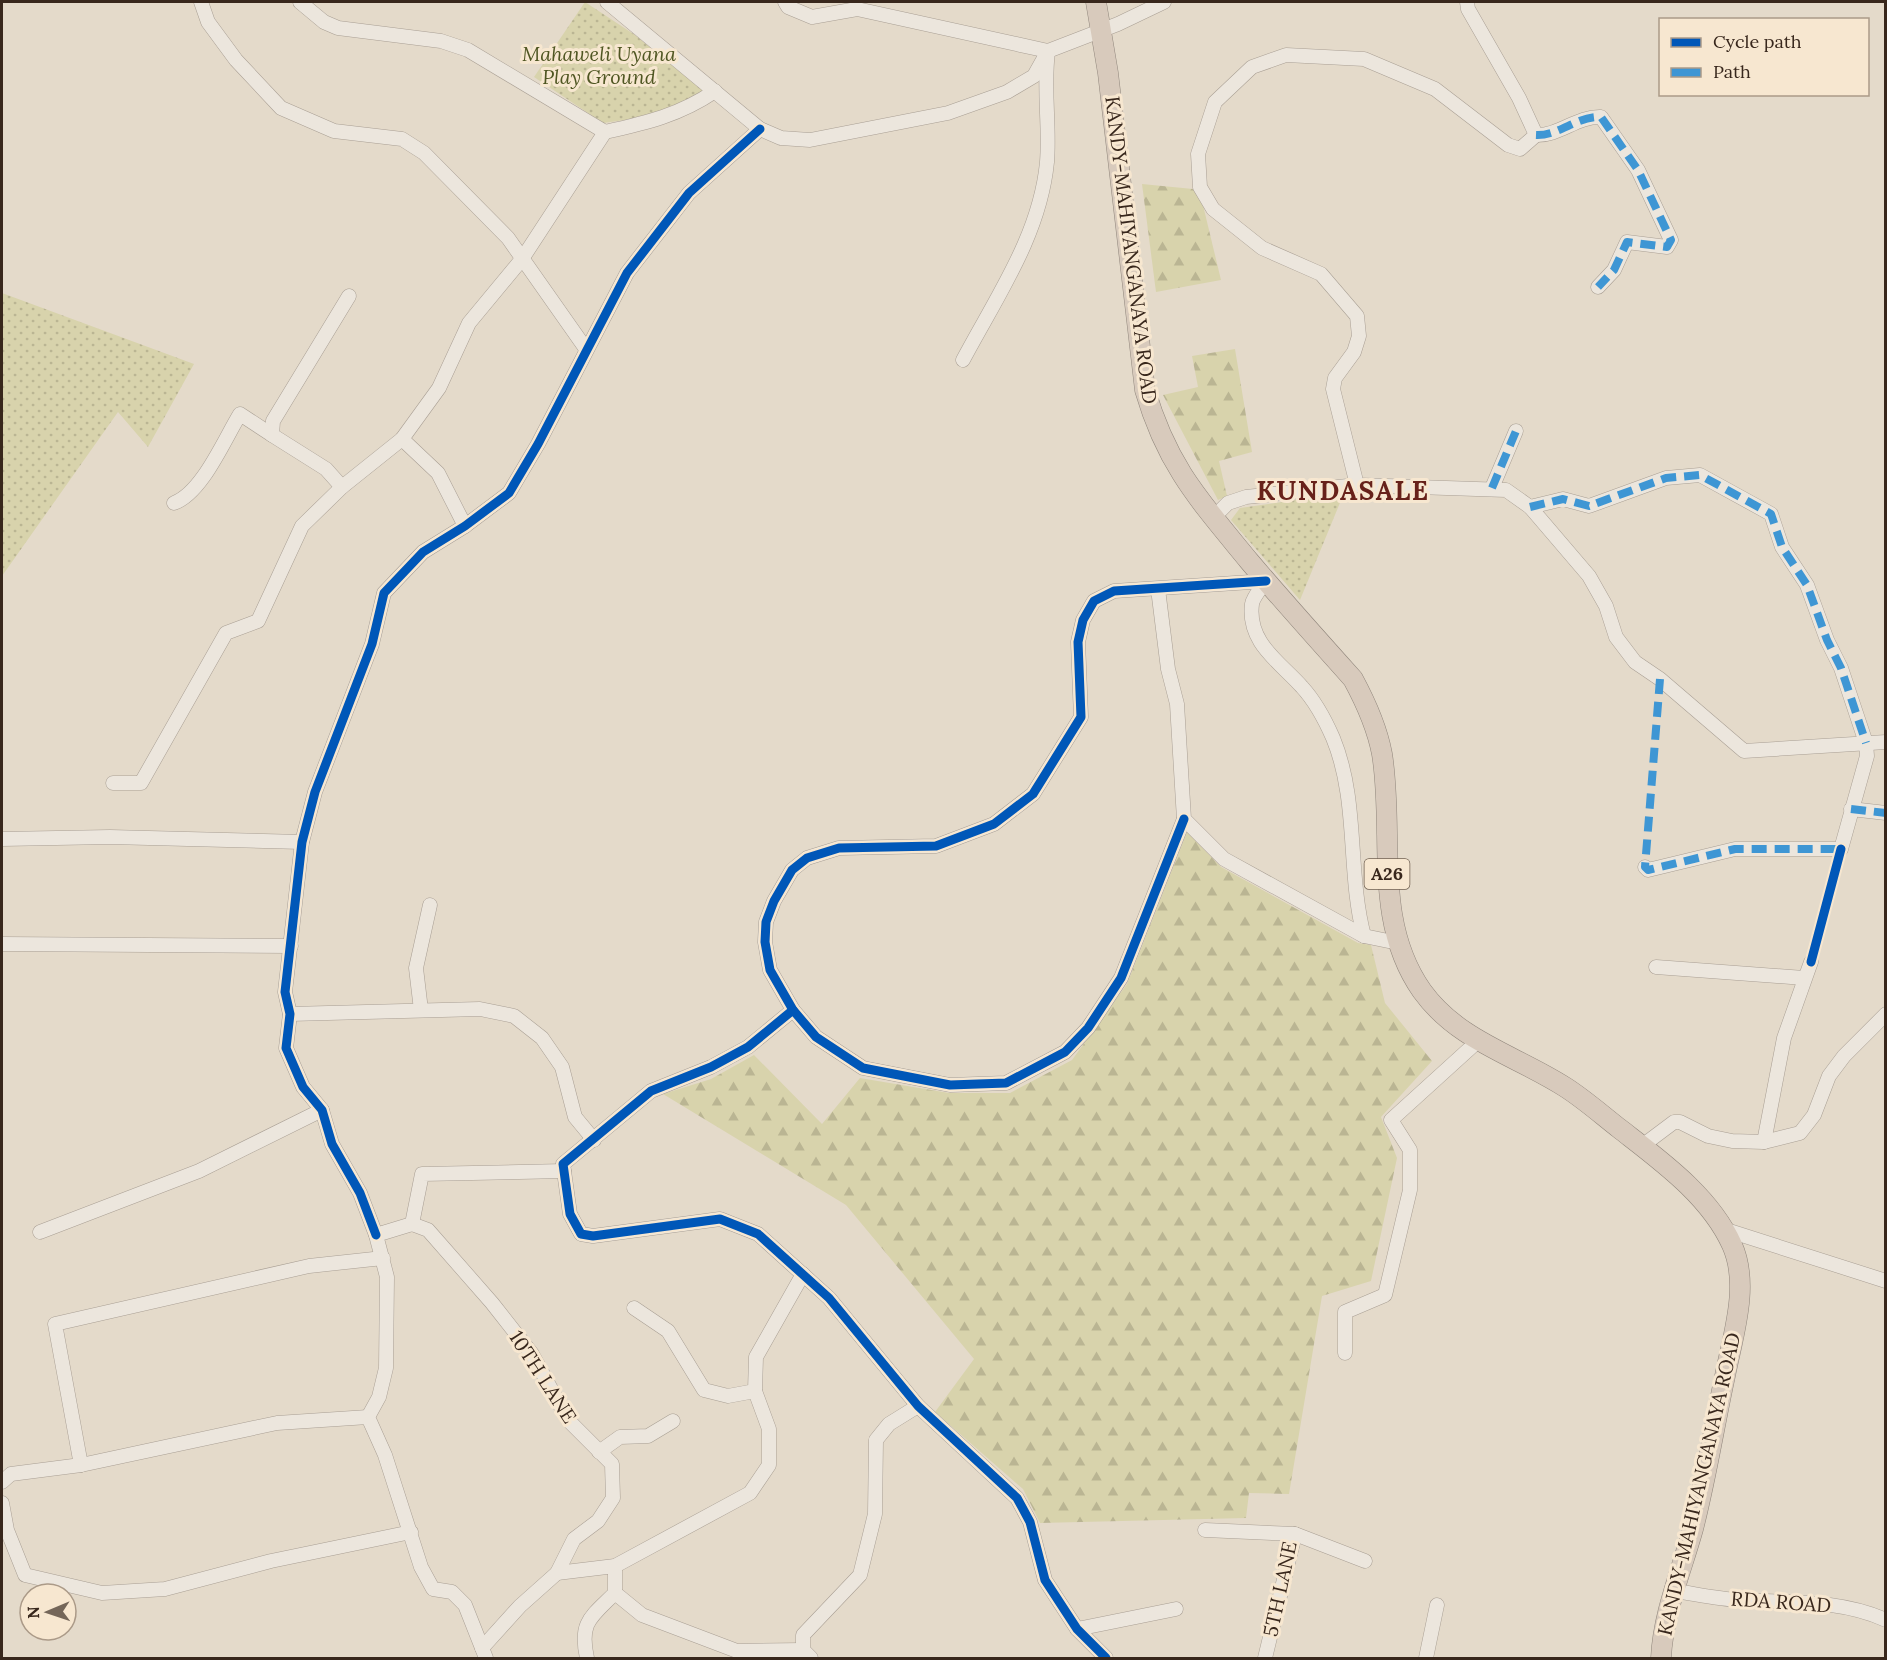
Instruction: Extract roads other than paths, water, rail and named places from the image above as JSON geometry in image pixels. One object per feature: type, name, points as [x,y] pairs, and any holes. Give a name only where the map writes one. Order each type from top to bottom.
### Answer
[{"type":"highway","name":"KANDY-MAHIYANGANAYA ROAD","points":[[1096,2],[1108,73],[1145,390],[1154,421],[1184,481],[1212,519],[1353,679],[1376,729],[1384,781],[1386,865],[1398,943],[1421,990],[1442,1015],[1459,1030],[1565,1087],[1642,1146],[1677,1176],[1712,1212],[1733,1247],[1738,1266],[1739,1297],[1694,1526],[1665,1623],[1661,1659]]},
{"type":"street","points":[[201,2],[208,22],[236,60],[281,108],[334,131],[402,139],[424,153],[508,238],[586,349]]},
{"type":"street","points":[[300,2],[324,22],[338,28],[441,41],[468,50],[605,132],[657,121],[691,108],[715,91]]},
{"type":"street","points":[[607,2],[760,129],[781,138],[810,140],[948,113],[1007,92],[1034,76],[1048,51]]},
{"type":"street","points":[[784,2],[788,7],[812,17],[857,9],[1048,51],[1164,2]]},
{"type":"street","points":[[1467,2],[1468,9],[1519,98],[1536,135]]},
{"type":"street","points":[[963,360],[1032,232],[1041,200],[1047,160],[1044,80],[1048,51]]},
{"type":"street","points":[[1357,485],[1333,389],[1335,378],[1354,352],[1359,336],[1357,316],[1322,274],[1262,248],[1213,209],[1200,187],[1198,154],[1215,102],[1252,67],[1286,55],[1364,59],[1436,89],[1508,145],[1520,149],[1536,135],[1548,136],[1591,116],[1601,117],[1638,170],[1671,240],[1667,247],[1627,242],[1614,270],[1598,287]]},
{"type":"street","points":[[368,1417],[379,1397],[386,1368],[387,1277],[383,1258],[360,1193],[332,1144],[322,1110],[303,1087],[286,1048],[290,1014],[285,992],[302,842],[315,792],[372,644],[384,593],[423,552],[465,526],[509,493],[538,444],[627,273],[689,193],[760,129]]},
{"type":"street","points":[[113,783],[141,783],[225,633],[258,621],[302,526],[342,487],[402,439],[439,388],[469,323],[522,258],[605,132]]},
{"type":"street","points":[[272,435],[273,421],[349,296]]},
{"type":"street","points":[[174,503],[186,499],[200,481],[240,414],[327,469],[342,487]]},
{"type":"street","points":[[1491,488],[1516,431]]},
{"type":"street","points":[[402,439],[438,473],[465,526]]},
{"type":"street","points":[[1530,507],[1563,499],[1589,506],[1666,478],[1700,475],[1771,514],[1782,547],[1807,585],[1866,743],[1867,756],[1840,849],[1735,849],[1648,870],[1645,867]]},
{"type":"street","points":[[1212,519],[1228,503],[1246,497],[1357,485],[1506,490],[1530,507],[1589,576],[1606,606],[1616,637],[1635,662],[1660,679],[1744,751],[1886,742]]},
{"type":"street","points":[[1158,589],[1168,669],[1177,704],[1184,819],[1121,978],[1088,1028],[1065,1052],[1006,1083],[950,1085],[863,1068],[816,1036],[793,1010],[770,970],[765,942],[766,922],[774,901],[792,870],[807,858],[839,848],[936,846],[994,824],[1033,794],[1082,717],[1078,642],[1083,620],[1094,601],[1114,591],[1266,581]]},
{"type":"street","points":[[1266,581],[1252,603],[1255,633],[1265,650],[1304,688],[1333,737],[1349,798],[1352,861],[1364,936]]},
{"type":"street","points":[[1851,809],[1886,813]]},
{"type":"street","points":[[1184,819],[1224,859],[1364,936],[1398,943]]},
{"type":"street","points":[[2,839],[110,837],[302,842]]},
{"type":"street","points":[[421,1010],[417,968],[430,905]]},
{"type":"street","points":[[2,944],[291,946]]},
{"type":"street","points":[[1764,1142],[1784,1038],[1811,962]]},
{"type":"street","points":[[1656,967],[1804,978]]},
{"type":"street","points":[[290,1014],[480,1009],[514,1016],[542,1038],[562,1067],[575,1117],[594,1140]]},
{"type":"street","points":[[793,1010],[748,1047],[711,1067],[651,1091],[563,1164],[570,1214],[581,1234],[593,1236],[720,1219],[758,1234],[829,1298],[918,1406],[1017,1498],[1029,1522],[1045,1580],[1077,1629],[1106,1659]]},
{"type":"street","points":[[1642,1146],[1674,1122],[1680,1122],[1708,1136],[1732,1141],[1764,1142],[1800,1133],[1814,1115],[1829,1076],[1844,1056],[1886,1014]]},
{"type":"street","points":[[1345,1353],[1346,1312],[1385,1295],[1410,1190],[1410,1150],[1391,1120],[1478,1041]]},
{"type":"street","points":[[40,1232],[199,1171],[322,1110]]},
{"type":"street","points":[[376,1234],[412,1224],[422,1174],[564,1172]]},
{"type":"street","name":"10TH LANE","points":[[412,1224],[428,1230],[492,1303],[532,1354],[568,1420],[612,1464],[613,1498],[598,1521],[574,1539],[557,1573],[520,1606],[484,1653]]},
{"type":"street","points":[[1723,1229],[1886,1281]]},
{"type":"street","points":[[81,1465],[55,1324],[309,1266],[383,1258]]},
{"type":"street","points":[[557,1573],[615,1566],[750,1492],[770,1465],[769,1429],[755,1390],[756,1357],[803,1274]]},
{"type":"street","points":[[634,1308],[668,1331],[704,1390],[728,1396],[755,1390]]},
{"type":"street","points":[[615,1593],[642,1615],[737,1651],[807,1654],[803,1635],[860,1575],[875,1514],[876,1440],[889,1424],[918,1406]]},
{"type":"street","points":[[2,1482],[10,1474],[81,1465],[276,1423],[368,1417]]},
{"type":"street","points":[[368,1417],[385,1455],[421,1567],[433,1589],[452,1592],[465,1605],[484,1653]]},
{"type":"street","points":[[598,1452],[620,1437],[648,1436],[673,1421]]},
{"type":"street","points":[[2,1503],[7,1530],[25,1575],[102,1593],[165,1589],[271,1561],[411,1532]]},
{"type":"street","name":"5TH LANE","points":[[1205,1530],[1295,1534],[1264,1659]]},
{"type":"street","points":[[1295,1534],[1365,1561]]},
{"type":"street","points":[[587,1659],[582,1637],[590,1617],[615,1593],[615,1566]]},
{"type":"street","name":"RDA ROAD","points":[[1674,1591],[1737,1600],[1821,1603],[1869,1612],[1886,1620]]},
{"type":"street","points":[[1426,1659],[1437,1605]]},
{"type":"street","points":[[1077,1629],[1176,1610]]},
{"type":"district","name":"KUNDASALE","points":[[1343,491]]},
{"type":"park label","name":"Mahaweli Uyana Play Ground","points":[[599,66]]}]
